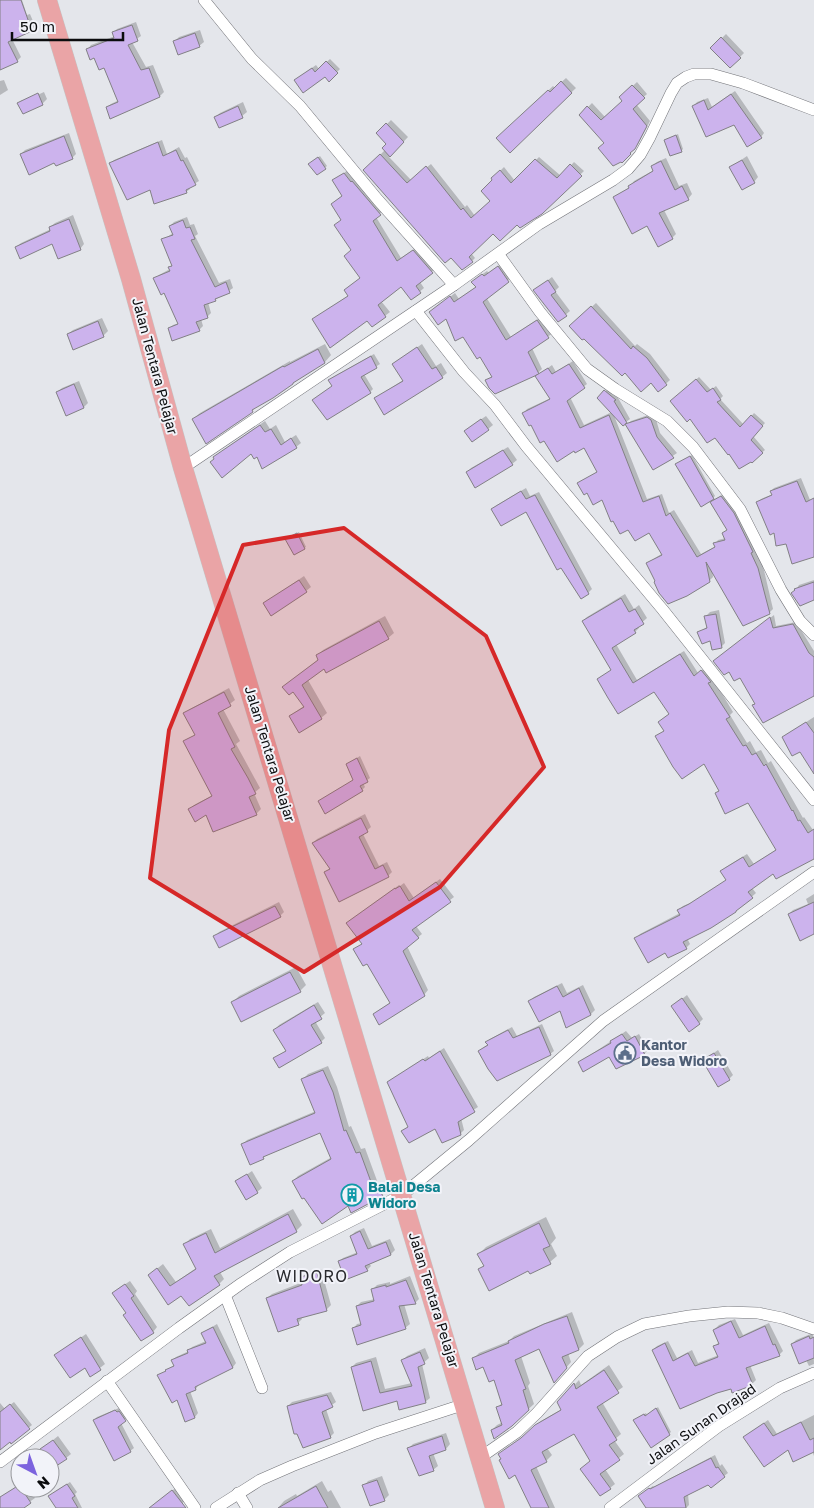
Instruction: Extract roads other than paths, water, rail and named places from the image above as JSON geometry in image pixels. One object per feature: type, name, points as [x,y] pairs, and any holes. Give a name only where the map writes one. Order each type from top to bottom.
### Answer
[{"type":"main road","name":"Jalan Tentara Pelajar","points":[[47,0],[131,279],[184,468],[495,1508]]},
{"type":"street","points":[[204,0],[252,59],[300,106],[378,200],[454,286]]},
{"type":"street","points":[[184,468],[454,286],[539,224],[628,169],[646,143],[677,83],[694,74],[712,74],[743,83],[814,110]]},
{"type":"street","points":[[499,255],[540,312],[587,369],[615,390],[667,420],[693,447],[740,509],[781,590],[800,621],[814,635]]},
{"type":"street","points":[[416,311],[464,372],[496,404],[526,446],[668,617],[814,800]]},
{"type":"street","points":[[0,1462],[225,1295],[290,1252],[325,1236],[402,1195],[469,1140],[603,1021],[814,872]]},
{"type":"street","points":[[225,1295],[262,1388]]},
{"type":"street","points":[[481,1457],[517,1432],[537,1413],[588,1356],[617,1337],[644,1324],[689,1316],[728,1312],[758,1313],[782,1318],[814,1329]]},
{"type":"street","name":"Jalan Sunan Drajad","points":[[610,1508],[719,1426],[780,1388],[814,1373]]},
{"type":"street","points":[[107,1381],[195,1508]]},
{"type":"street","points":[[216,1508],[260,1480],[292,1466],[376,1433],[465,1404]]},
{"type":"street","points":[[238,1493],[247,1508]]},
{"type":"place","name":"Kantor Desa Widoro","points":[[625,1053]]},
{"type":"place","name":"Balai Desa Widoro","points":[[352,1195]]},
{"type":"district","name":"WIDORO","points":[[312,1276]]}]
